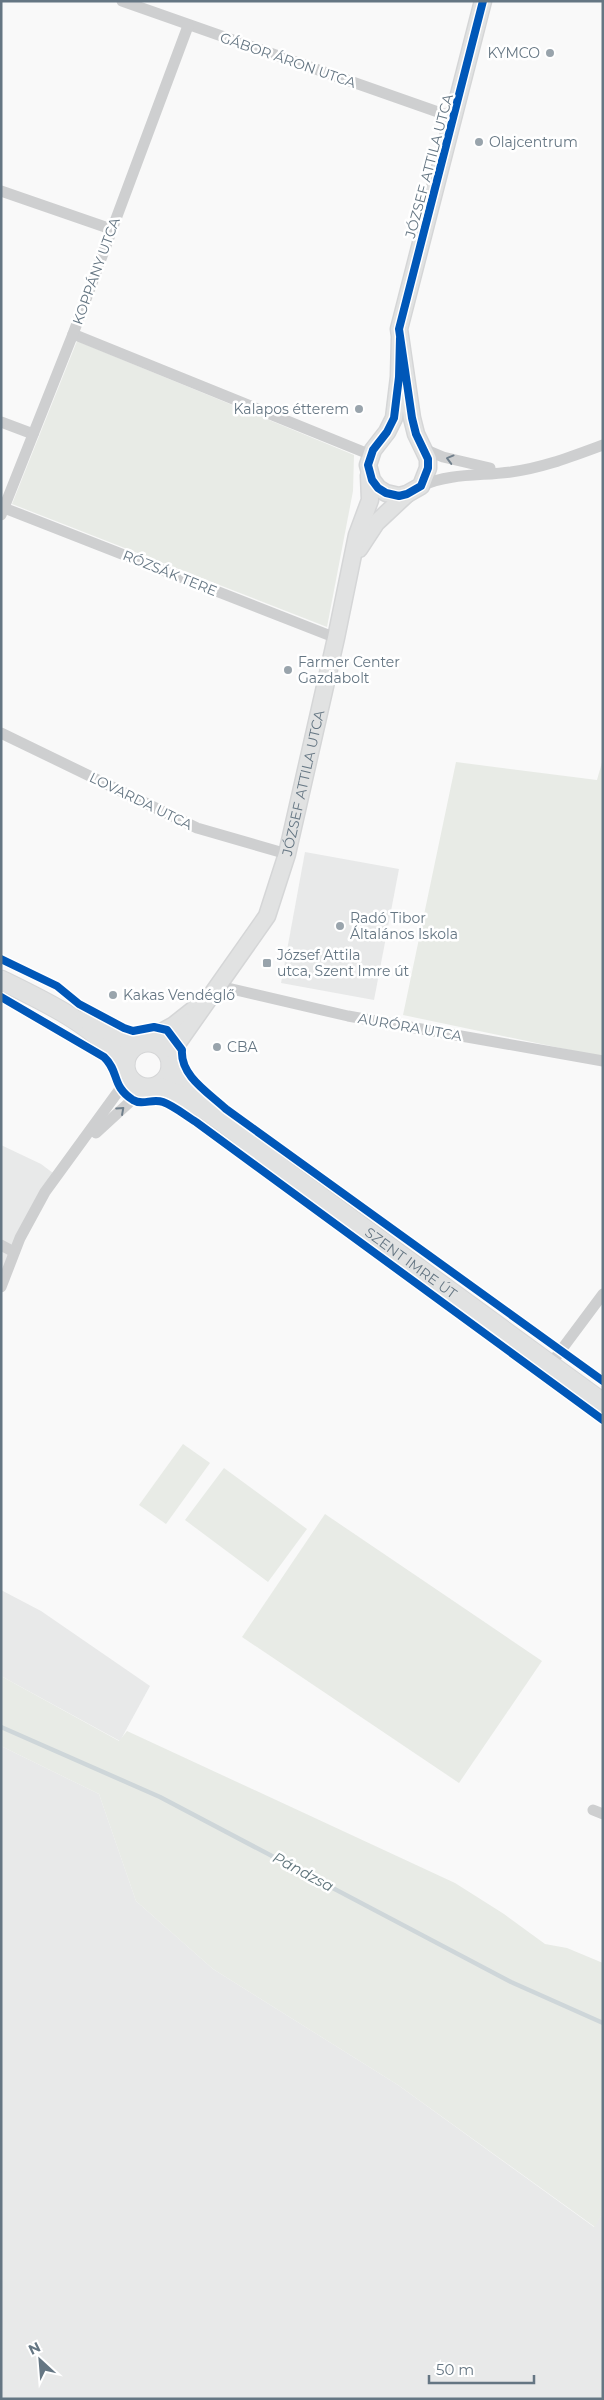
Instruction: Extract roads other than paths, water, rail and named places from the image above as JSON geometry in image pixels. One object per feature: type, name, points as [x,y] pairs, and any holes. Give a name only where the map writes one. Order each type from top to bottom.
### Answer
[{"type":"main road","points":[[1,980],[64,1013],[100,1039],[135,1085],[152,1088],[167,1079],[171,1062],[163,1047],[157,1044],[141,1043],[90,1021],[64,1013]]},
{"type":"main road","points":[[126,1071],[128,1053],[141,1043]]},
{"type":"main road","name":"SZENT IMRE ÚT","points":[[171,1062],[222,1122]]},
{"type":"main road","name":"SZENT IMRE ÚT","points":[[152,1088],[172,1090],[222,1122],[603,1403]]},
{"type":"street","name":"GÁBOR ÁRON UTCA","points":[[122,1],[188,26],[455,118]]},
{"type":"street","name":"JÓZSEF ATTILA UTCA","points":[[414,490],[428,468],[412,418],[399,329],[455,118],[483,1]]},
{"type":"street","name":"KOPPÁNY UTCA","points":[[3,511],[73,334],[188,26]]},
{"type":"street","points":[[1,191],[111,229]]},
{"type":"street","points":[[73,334],[374,449],[385,439],[401,436],[409,437],[422,447],[464,463],[512,472]]},
{"type":"street","name":"JÓZSEF ATTILA UTCA","points":[[171,1062],[177,1044],[267,916],[287,854],[336,638],[357,535],[370,500],[369,473],[374,449],[391,425],[397,405],[400,338]]},
{"type":"street","points":[[1,422],[33,434]]},
{"type":"street","points":[[369,473],[378,488],[386,493],[399,496],[442,478],[512,472],[565,459],[603,445]]},
{"type":"street","points":[[352,565],[364,540],[376,523],[414,490]]},
{"type":"street","name":"RÓZSÁK TERE","points":[[3,511],[336,638]]},
{"type":"street","name":"LOVARDA UTCA","points":[[1,732],[197,828],[287,854]]},
{"type":"street","name":"JÓZSEF ATTILA UTCA","points":[[141,1043],[174,1025],[219,986]]},
{"type":"street","name":"AURÓRA UTCA","points":[[219,986],[348,1016],[603,1061]]},
{"type":"street","points":[[1,1287],[20,1238],[45,1192],[73,1155],[126,1071]]},
{"type":"street","points":[[73,1155],[129,1102],[152,1088]]},
{"type":"street","points":[[1,1245],[14,1252]]},
{"type":"street","points":[[550,1365],[603,1294]]},
{"type":"waterway","name":"Pándzsa","points":[[1,1727],[160,1797],[511,1982],[603,2023]]},
{"type":"place","name":"KYMCO","points":[[550,53]]},
{"type":"place","name":"Olajcentrum","points":[[479,142]]},
{"type":"place","name":"Kalapos étterem","points":[[359,409]]},
{"type":"place","name":"Farmer Center Gazdabolt","points":[[288,670]]},
{"type":"place","name":"Radó Tibor Általános Iskola","points":[[340,926]]},
{"type":"place","name":"József Attila utca, Szent Imre út","points":[[267,963]]},
{"type":"place","name":"Kakas Vendéglő","points":[[113,995]]},
{"type":"place","name":"CBA","points":[[217,1047]]}]
